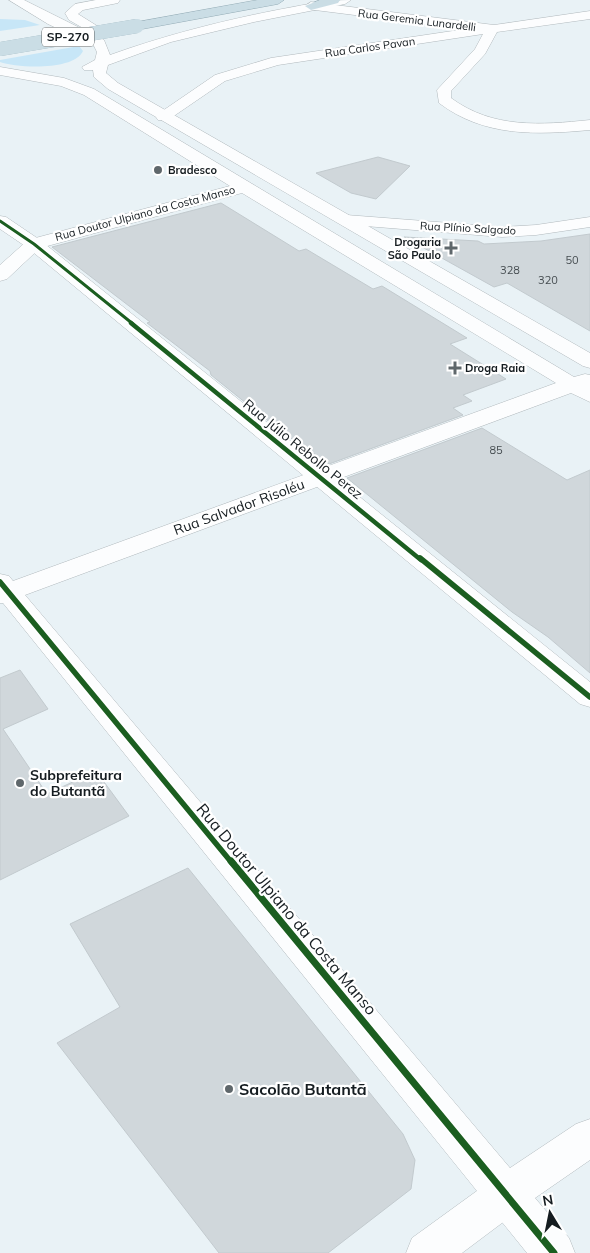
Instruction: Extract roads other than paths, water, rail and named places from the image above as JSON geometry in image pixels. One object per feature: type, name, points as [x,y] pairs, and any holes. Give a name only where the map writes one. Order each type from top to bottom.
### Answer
[{"type":"highway","name":"SP-270","points":[[0,37],[216,0]]},
{"type":"highway","name":"SP-270","points":[[0,49],[278,0]]},
{"type":"highway","points":[[311,6],[334,0]]},
{"type":"street","points":[[15,0],[27,8],[98,43],[104,52],[99,74],[107,82],[590,362]]},
{"type":"street","points":[[66,3],[92,0]]},
{"type":"street","points":[[114,0],[79,7],[71,13],[73,17],[115,40],[167,40]]},
{"type":"street","points":[[0,80],[73,70],[101,64],[167,40],[311,6],[346,0]]},
{"type":"street","points":[[6,10],[49,5]]},
{"type":"street","name":"Rua Geremia Lunardelli","points":[[311,6],[493,29],[480,51],[444,90],[444,100],[455,109],[499,125],[526,128],[590,125]]},
{"type":"street","name":"Rua Carlos Pavan","points":[[163,116],[220,78],[251,67],[276,61],[590,15]]},
{"type":"street","points":[[0,71],[64,82],[89,92],[244,187],[584,386]]},
{"type":"street","name":"Rua Doutor Ulpiano da Costa Manso","points":[[0,275],[34,244],[97,225],[244,187]]},
{"type":"street","name":"Rua Plínio Salgado","points":[[346,220],[502,232],[536,230],[590,222]]},
{"type":"street","name":"Rua Júlio Rebollo Perez","points":[[0,221],[34,244],[590,697]]},
{"type":"street","name":"Rua Salvador Risoléu","points":[[3,590],[319,477],[584,386]]},
{"type":"street","name":"Rua Doutor Ulpiano da Costa Manso","points":[[3,590],[507,1194],[554,1253]]},
{"type":"street","points":[[427,1253],[507,1194],[590,1137]]},
{"type":"place","name":"Bradesco","points":[[158,170]]},
{"type":"place","name":"Drogaria São Paulo","points":[[451,248]]},
{"type":"place","name":"Droga Raia","points":[[455,368]]},
{"type":"place","name":"Subprefeitura do Butantã","points":[[20,783]]},
{"type":"place","name":"Sacolão Butantã","points":[[229,1089]]}]
